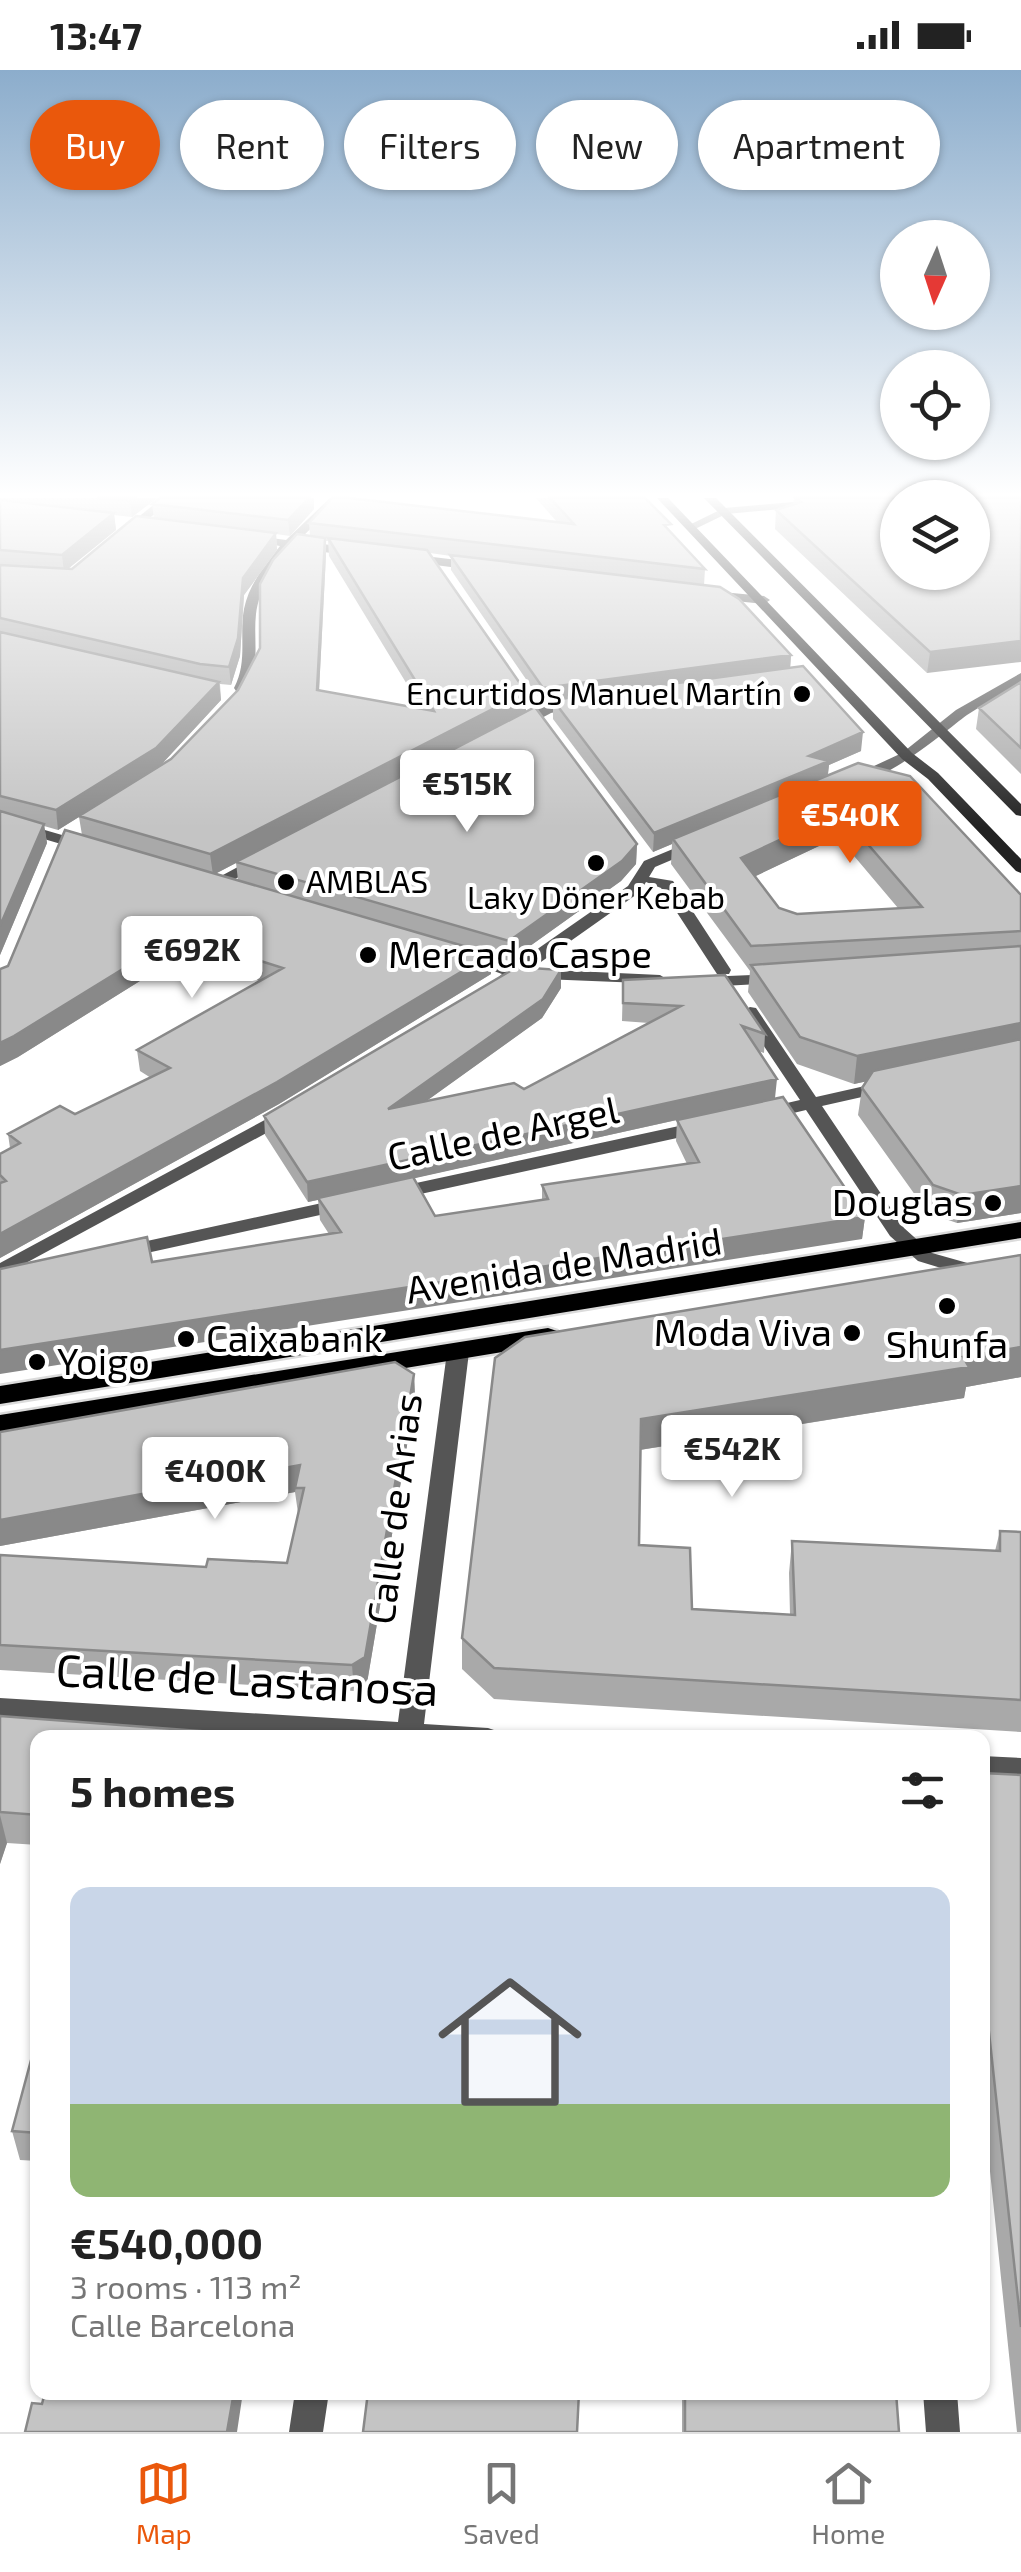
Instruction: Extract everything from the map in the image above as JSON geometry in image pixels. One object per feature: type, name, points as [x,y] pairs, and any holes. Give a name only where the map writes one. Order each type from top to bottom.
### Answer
[{"type":"main road","points":[[771,608],[907,756],[933,776],[1021,868]]},
{"type":"main road","points":[[816,608],[1021,812]]},
{"type":"main road","name":"Avenida de Madrid","points":[[0,1395],[1021,1230]]},
{"type":"main road","points":[[914,1278],[973,1268]]},
{"type":"main road","name":"Avenida de Madrid","points":[[0,1425],[573,1333]]},
{"type":"street","points":[[232,697],[251,667],[252,608]]},
{"type":"street","points":[[812,674],[829,672]]},
{"type":"street","points":[[842,783],[907,756],[939,730],[1021,677]]},
{"type":"street","points":[[494,737],[561,706],[600,701]]},
{"type":"street","points":[[0,821],[66,837],[113,854]]},
{"type":"street","points":[[479,996],[634,889],[648,866],[719,834]]},
{"type":"street","points":[[51,865],[66,837]]},
{"type":"street","points":[[250,893],[207,881],[272,853]]},
{"type":"street","points":[[648,866],[667,884],[897,1232],[939,1264],[973,1268]]},
{"type":"street","points":[[439,950],[517,973],[784,979]]},
{"type":"street","name":"Calle de Argel","points":[[112,1254],[907,1081]]},
{"type":"street","points":[[0,1271],[313,1098]]},
{"type":"street","points":[[0,1279],[56,1267]]},
{"type":"street","name":"Calle de Arias","points":[[410,1730],[458,1352]]},
{"type":"street","name":"Calle de Lastanosa","points":[[0,1708],[333,1730]]},
{"type":"street","points":[[990,1767],[1021,1769]]},
{"type":"street","points":[[306,2432],[311,2400]]},
{"type":"street","points":[[941,2400],[943,2432]]},
{"type":"building","points":[[0,608],[240,608],[238,638],[229,667],[200,664],[0,618]]},
{"type":"building","points":[[260,608],[321,608],[317,690],[434,711],[371,608],[468,608],[526,692],[210,854],[79,816],[171,759],[238,690],[260,648]]},
{"type":"building","points":[[487,608],[748,608],[791,655],[543,688]]},
{"type":"building","points":[[883,608],[1021,608],[1021,641],[930,652]]},
{"type":"building","points":[[0,632],[219,682],[156,748],[56,810],[0,796]]},
{"type":"building","points":[[803,666],[863,732],[809,756],[829,761],[654,833],[553,700]]},
{"type":"building","points":[[1021,682],[1021,748],[979,708]]},
{"type":"building","points":[[535,707],[637,844],[622,861],[509,941],[236,862]]},
{"type":"building","points":[[858,763],[910,776],[1021,895],[1021,931],[751,946],[673,839]],"holes":[[[840,812],[922,907],[797,914],[779,908],[741,858]]]},
{"type":"building","points":[[0,811],[44,824],[0,926]]},
{"type":"building","points":[[65,830],[491,954],[277,1082],[0,1234],[0,1183],[6,1181],[0,1175],[0,1154],[20,1143],[8,1134],[60,1106],[75,1114],[170,1068],[137,1050],[283,968],[178,935],[0,1043],[0,969],[8,966]]},
{"type":"building","points":[[1021,946],[1021,1023],[857,1056],[800,1037],[751,965]]},
{"type":"building","points":[[517,967],[561,970],[543,999],[388,1109],[514,1083],[524,1089],[681,1006],[623,1003],[623,980],[725,975],[765,1034],[742,1026],[777,1079],[307,1182],[264,1116]]},
{"type":"building","points":[[1021,1039],[1021,1186],[962,1195],[933,1185],[862,1088],[873,1071]]},
{"type":"building","points":[[783,1097],[865,1217],[0,1350],[0,1269],[147,1237],[152,1262],[341,1232],[318,1198],[413,1177],[435,1216],[548,1199],[542,1185],[699,1162],[677,1120]]},
{"type":"building","points":[[1021,1255],[1021,1347],[963,1357],[969,1367],[641,1419],[639,1545],[690,1548],[692,1609],[795,1615],[792,1541],[1000,1551],[1000,1531],[1021,1532],[1021,1700],[494,1668],[462,1638],[495,1358],[525,1337]]},
{"type":"building","points":[[395,1362],[414,1374],[365,1657],[352,1665],[0,1645],[0,1555],[206,1567],[208,1559],[287,1563],[304,1488],[295,1488],[300,1465],[0,1520],[0,1432]]},
{"type":"building","points":[[0,1716],[187,1730],[30,1730],[30,1814],[0,1812]]},
{"type":"building","points":[[990,1773],[1021,1775],[1021,2327],[990,2042]]},
{"type":"building","points":[[30,2064],[30,2132],[12,2131]]},
{"type":"building","points":[[43,2400],[233,2400],[227,2432],[25,2432],[32,2403],[42,2404]]},
{"type":"building","points":[[367,2400],[579,2400],[577,2432],[363,2432]]},
{"type":"building","points":[[685,2400],[897,2400],[899,2432],[685,2432]]},
{"type":"place","name":"Encurtidos Manuel Martín","points":[[802,694]]},
{"type":"place","name":"Laky Döner Kebab","points":[[596,863]]},
{"type":"place","name":"AMBLAS","points":[[286,882]]},
{"type":"place","name":"Mercado Caspe","points":[[368,955]]},
{"type":"place","name":"Douglas","points":[[993,1203]]},
{"type":"place","name":"Shunfa","points":[[947,1306]]},
{"type":"place","name":"Moda Viva","points":[[852,1333]]},
{"type":"place","name":"Caixabank","points":[[186,1339]]},
{"type":"place","name":"Yoigo","points":[[37,1362]]}]
